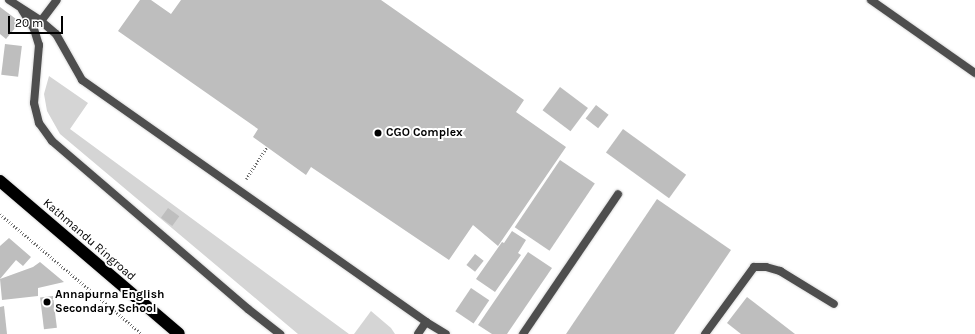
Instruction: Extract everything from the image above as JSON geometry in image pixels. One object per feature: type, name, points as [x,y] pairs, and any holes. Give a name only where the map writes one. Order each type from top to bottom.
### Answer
[{"type":"highway","name":"Kathmandu Ringroad","points":[[0,182],[179,334]]},
{"type":"lane","points":[[9,0],[41,21],[56,34],[82,80],[426,322],[446,334]]},
{"type":"lane","points":[[41,21],[57,0]]},
{"type":"lane","points":[[871,0],[975,73]]},
{"type":"lane","points":[[20,8],[34,29],[39,45],[34,103],[39,123],[52,141],[248,309],[280,334]]},
{"type":"lane","points":[[522,334],[618,194]]},
{"type":"lane","points":[[705,334],[754,267],[766,267],[780,271],[834,304]]},
{"type":"lane","points":[[418,334],[426,322]]},
{"type":"path","points":[[239,190],[267,147]]},
{"type":"path","points":[[0,214],[142,334]]},
{"type":"shaded area","points":[[49,76],[88,103],[70,129],[349,334],[298,334],[60,134],[47,111],[44,94]]},
{"type":"shaded area","points":[[371,311],[391,328],[395,334],[354,334]]},
{"type":"building","name":"CGO Complex","points":[[140,0],[151,0],[171,14],[181,0],[381,0],[524,100],[516,112],[566,147],[498,246],[473,225],[449,260],[311,167],[306,175],[253,137],[258,129],[118,31]]},
{"type":"building","points":[[0,7],[20,22],[6,39],[0,34]]},
{"type":"building","points":[[5,44],[22,46],[18,77],[1,75]]},
{"type":"building","points":[[560,87],[588,108],[570,131],[543,110]]},
{"type":"building","points":[[596,105],[609,115],[598,128],[586,118]]},
{"type":"building","points":[[623,129],[686,175],[669,198],[606,152]]},
{"type":"building","points":[[560,160],[595,183],[550,251],[515,227]]},
{"type":"building","points":[[657,199],[731,250],[674,334],[566,334]]},
{"type":"building","points":[[168,208],[179,216],[172,226],[161,218]]},
{"type":"building","points":[[512,231],[526,240],[518,253],[521,255],[495,292],[476,279],[502,242],[504,243]]},
{"type":"building","points":[[9,238],[31,257],[23,266],[16,260],[0,279],[0,246]]},
{"type":"building","points":[[528,252],[552,268],[507,334],[492,334],[478,325]]},
{"type":"building","points":[[475,254],[484,261],[475,272],[466,265]]},
{"type":"building","points":[[40,262],[64,282],[38,288],[38,296],[2,300],[0,279],[33,267]]},
{"type":"building","points":[[471,288],[489,300],[474,324],[455,311]]},
{"type":"building","points":[[53,296],[57,328],[44,329],[40,298]]},
{"type":"building","points":[[747,297],[795,334],[741,334],[727,323]]},
{"type":"building","points":[[4,306],[7,334],[0,334],[0,307]]},
{"type":"place","name":"CGO Complex","points":[[378,133]]},
{"type":"place","name":"Annapurna English Secondary School","points":[[47,302]]}]
